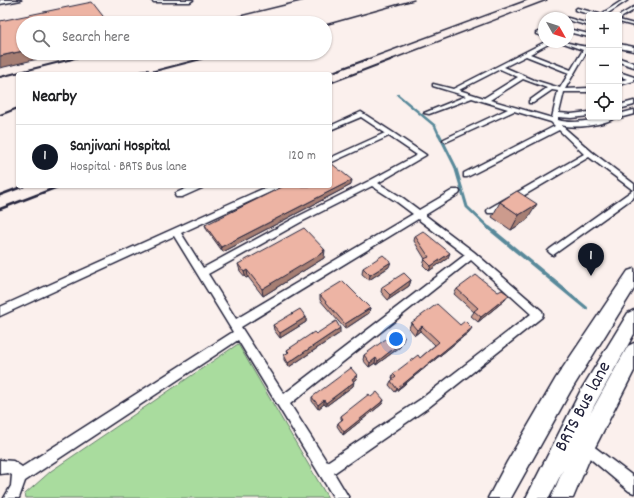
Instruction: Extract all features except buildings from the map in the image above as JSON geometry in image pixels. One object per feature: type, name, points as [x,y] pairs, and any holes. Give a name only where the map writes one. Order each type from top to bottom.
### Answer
[{"type":"main road","points":[[499,498],[546,413],[604,320],[634,276]]},
{"type":"main road","name":"BRTS Bus lane","points":[[537,498],[588,397],[634,318]]},
{"type":"main road","points":[[562,498],[584,446],[634,354]]},
{"type":"street","points":[[0,2],[18,0]]},
{"type":"street","points":[[154,0],[190,0]]},
{"type":"street","points":[[607,12],[626,0]]},
{"type":"street","points":[[622,16],[634,8]]},
{"type":"street","points":[[574,15],[577,9]]},
{"type":"street","points":[[574,17],[586,16]]},
{"type":"street","points":[[574,18],[586,24]]},
{"type":"street","points":[[622,22],[634,25]]},
{"type":"street","points":[[574,32],[586,35]]},
{"type":"street","points":[[574,45],[586,48]]},
{"type":"street","points":[[622,47],[634,49]]},
{"type":"street","points":[[455,90],[538,48]]},
{"type":"street","points":[[556,120],[561,91],[586,52]]},
{"type":"street","points":[[525,54],[572,72]]},
{"type":"street","points":[[622,61],[634,65]]},
{"type":"street","points":[[498,67],[561,91],[574,92],[586,90]]},
{"type":"street","points":[[622,75],[634,79]]},
{"type":"street","points":[[486,99],[523,77]]},
{"type":"street","points":[[622,82],[634,79]]},
{"type":"street","points":[[436,85],[486,99],[513,109],[573,125],[598,120]]},
{"type":"street","points":[[531,102],[551,88]]},
{"type":"street","points":[[427,113],[472,96]]},
{"type":"street","points":[[622,106],[634,104]]},
{"type":"street","points":[[446,140],[513,109]]},
{"type":"street","points":[[622,115],[634,112]]},
{"type":"street","points":[[202,274],[298,220],[372,183],[422,155],[361,114],[332,127]]},
{"type":"street","points":[[467,175],[556,120],[586,114]]},
{"type":"street","points":[[556,120],[589,154],[634,188]]},
{"type":"street","points":[[332,160],[390,134]]},
{"type":"street","points":[[491,211],[589,154]]},
{"type":"street","points":[[326,471],[425,403],[537,315],[537,312],[471,255],[400,200],[372,183]]},
{"type":"street","points":[[179,195],[195,188]]},
{"type":"street","points":[[0,312],[272,188]]},
{"type":"street","points":[[19,477],[237,329],[456,192]]},
{"type":"street","points":[[553,251],[634,194]]},
{"type":"street","points":[[176,232],[342,498]]},
{"type":"street","points":[[283,402],[471,255]]},
{"type":"street","points":[[584,446],[634,486]]},
{"type":"street","points":[[0,467],[12,467],[16,470],[19,477],[17,488],[11,498]]},
{"type":"green space","points":[[238,344],[328,498],[26,498],[25,494],[51,471]]},
{"type":"waterway","points":[[398,95],[435,126],[439,135]]},
{"type":"waterway","points":[[439,134],[455,166],[467,207],[490,229]]},
{"type":"waterway","points":[[489,228],[586,308]]},
{"type":"railway","points":[[240,16],[305,0]]},
{"type":"railway","points":[[332,23],[414,0]]},
{"type":"railway","points":[[365,60],[527,0]]},
{"type":"railway","points":[[390,60],[547,0]]},
{"type":"railway","points":[[332,72],[368,59]]},
{"type":"railway","points":[[332,82],[393,59]]},
{"type":"railway","points":[[20,72],[68,60]]},
{"type":"railway","points":[[151,72],[197,60]]},
{"type":"railway","points":[[140,72],[148,70]]},
{"type":"railway","points":[[0,77],[16,73]]},
{"type":"railway","points":[[0,115],[16,109]]},
{"type":"railway","points":[[0,195],[19,188]]},
{"type":"railway","points":[[0,209],[55,188]]},
{"type":"place","name":"Sanjivani Hospital","points":[[591,276]]}]
